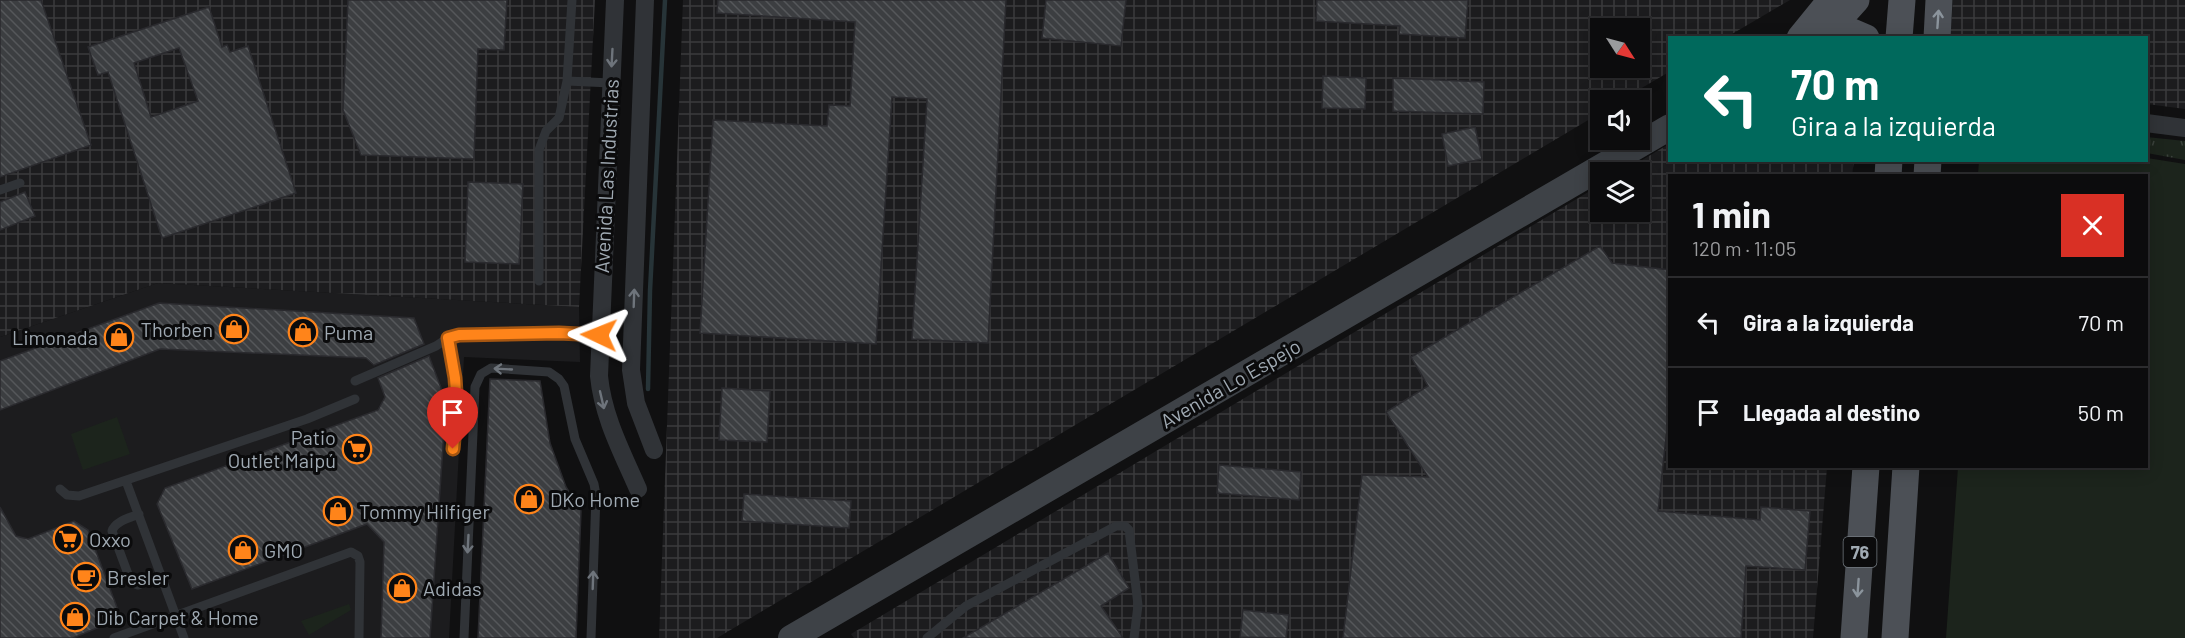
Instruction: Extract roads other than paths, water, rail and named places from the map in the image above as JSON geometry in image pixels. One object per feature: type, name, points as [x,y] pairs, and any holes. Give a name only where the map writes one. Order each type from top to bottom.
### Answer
[{"type":"main road","points":[[1802,36],[1831,0]]},
{"type":"main road","points":[[1823,34],[1856,0]]},
{"type":"main road","points":[[1899,36],[1902,0]]},
{"type":"main road","points":[[1937,36],[1939,0]]},
{"type":"main road","points":[[1823,34],[1852,32],[1861,36]]},
{"type":"main road","name":"Avenida Lo Espejo","points":[[805,635],[1668,128]]},
{"type":"main road","name":"76","points":[[1854,638],[1866,468]]},
{"type":"main road","name":"76","points":[[1895,638],[1906,468]]},
{"type":"street","name":"Avenida Las Industrias","points":[[615,0],[599,335],[601,393],[613,430],[638,489]]},
{"type":"street","name":"Avenida Las Industrias","points":[[645,0],[631,370],[641,419],[654,450]]},
{"type":"street","points":[[2148,123],[2185,128]]},
{"type":"street","points":[[604,223],[619,229],[631,227],[636,223]]},
{"type":"street","points":[[613,430],[628,430],[641,419]]},
{"type":"lane","points":[[539,281],[539,150],[546,131],[559,118],[567,81],[573,0]]},
{"type":"lane","points":[[567,81],[611,83]]},
{"type":"lane","points":[[0,190],[20,183]]},
{"type":"lane","points":[[355,381],[459,335],[599,335]]},
{"type":"lane","points":[[448,338],[457,407],[453,449]]},
{"type":"lane","points":[[464,638],[475,387],[481,374],[491,368],[549,372],[564,386],[575,439],[594,484],[596,495],[591,638]]},
{"type":"lane","points":[[60,489],[73,497],[79,496],[307,419],[354,399]]},
{"type":"lane","points":[[126,480],[184,638]]},
{"type":"lane","points":[[139,514],[118,523],[112,531],[131,582],[138,585],[161,575]]},
{"type":"lane","points":[[927,638],[966,606],[1116,526],[1125,526],[1128,530],[1138,605],[1134,638]]},
{"type":"lane","points":[[114,638],[351,552],[358,556],[360,562],[359,638]]},
{"type":"waterway","points":[[648,389],[650,291],[665,0]]},
{"type":"place","name":"Thorben","points":[[234,329]]},
{"type":"place","name":"Puma","points":[[303,332]]},
{"type":"place","name":"Limonada","points":[[119,337]]},
{"type":"place","name":"Patio Outlet Maipú","points":[[357,449]]},
{"type":"place","name":"DKo Home","points":[[529,499]]},
{"type":"place","name":"Tommy Hilfiger","points":[[338,511]]},
{"type":"place","name":"Oxxo","points":[[68,539]]},
{"type":"place","name":"GMO","points":[[243,550]]},
{"type":"place","name":"Bresler","points":[[86,577]]},
{"type":"place","name":"Adidas","points":[[402,588]]},
{"type":"place","name":"Dib Carpet & Home","points":[[75,617]]}]
